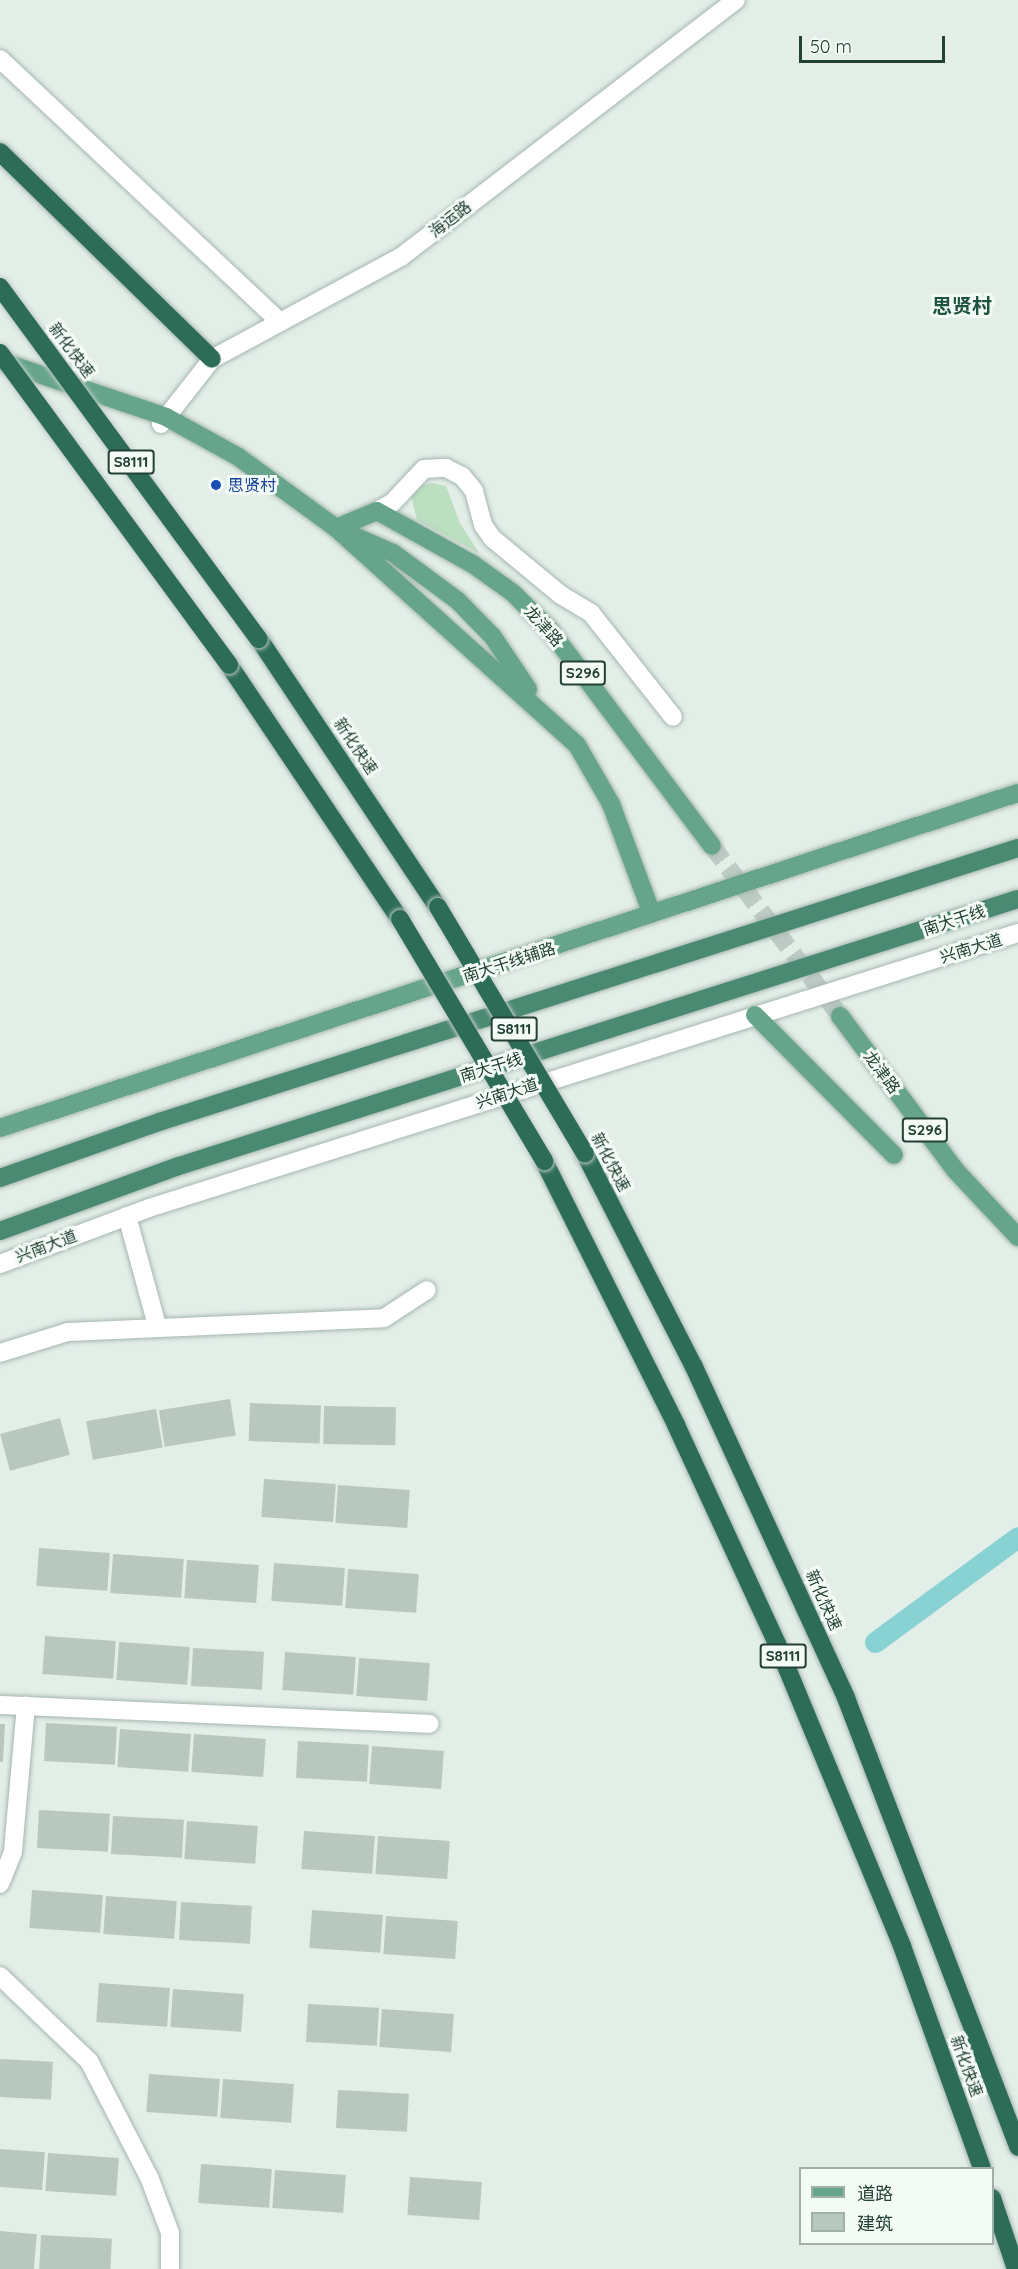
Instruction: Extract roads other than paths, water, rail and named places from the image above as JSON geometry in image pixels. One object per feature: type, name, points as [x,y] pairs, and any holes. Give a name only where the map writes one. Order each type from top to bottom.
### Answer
[{"type":"highway","points":[[0,152],[212,359]]},
{"type":"highway","name":"新化快速","points":[[0,287],[259,639],[438,907],[585,1154],[694,1367],[846,1698],[1018,2147]]},
{"type":"highway","name":"新化快速","points":[[0,353],[230,665],[400,919],[544,1161],[681,1435],[777,1644],[902,1946],[981,2167]]},
{"type":"highway","points":[[0,1178],[159,1122],[1018,848]]},
{"type":"highway","name":"南大干线","points":[[0,1231],[190,1163],[1018,899]]},
{"type":"highway","points":[[994,2201],[1016,2269]]},
{"type":"main road","points":[[0,361],[163,420],[237,456],[336,528],[543,711],[577,745],[601,782],[652,914]]},
{"type":"main road","points":[[336,528],[377,511]]},
{"type":"main road","name":"龙津路","points":[[377,511],[487,574],[531,610],[712,846]]},
{"type":"main road","points":[[336,528],[393,553],[458,601],[493,637],[543,711]]},
{"type":"main road","name":"南大干线辅路","points":[[0,1128],[1018,793]]},
{"type":"main road","points":[[755,1015],[894,1155]]},
{"type":"main road","name":"龙津路","points":[[840,1016],[968,1186],[1018,1237]]},
{"type":"street","name":"海运路","points":[[163,420],[212,359],[401,257],[736,0]]},
{"type":"street","points":[[0,59],[280,322]]},
{"type":"street","points":[[377,511],[393,502],[424,470],[440,467],[462,476],[474,491],[483,525],[492,538],[561,596],[591,612],[673,717]]},
{"type":"street","name":"兴南大道","points":[[0,1264],[127,1216],[1018,933]]},
{"type":"street","points":[[127,1216],[157,1326]]},
{"type":"street","points":[[0,1353],[68,1332],[157,1326],[384,1318],[427,1290]]},
{"type":"street","points":[[0,1705],[430,1724]]},
{"type":"street","points":[[0,1884],[13,1851],[26,1706]]},
{"type":"street","points":[[0,1976],[89,2061],[149,2176],[170,2233],[170,2269]]},
{"type":"waterway","points":[[875,1642],[1018,1537]]},
{"type":"tunnel","points":[[712,846],[840,1016]]},
{"type":"place","name":"思贤村","points":[[216,485]]},
{"type":"district","name":"思贤村","points":[[962,305]]}]
